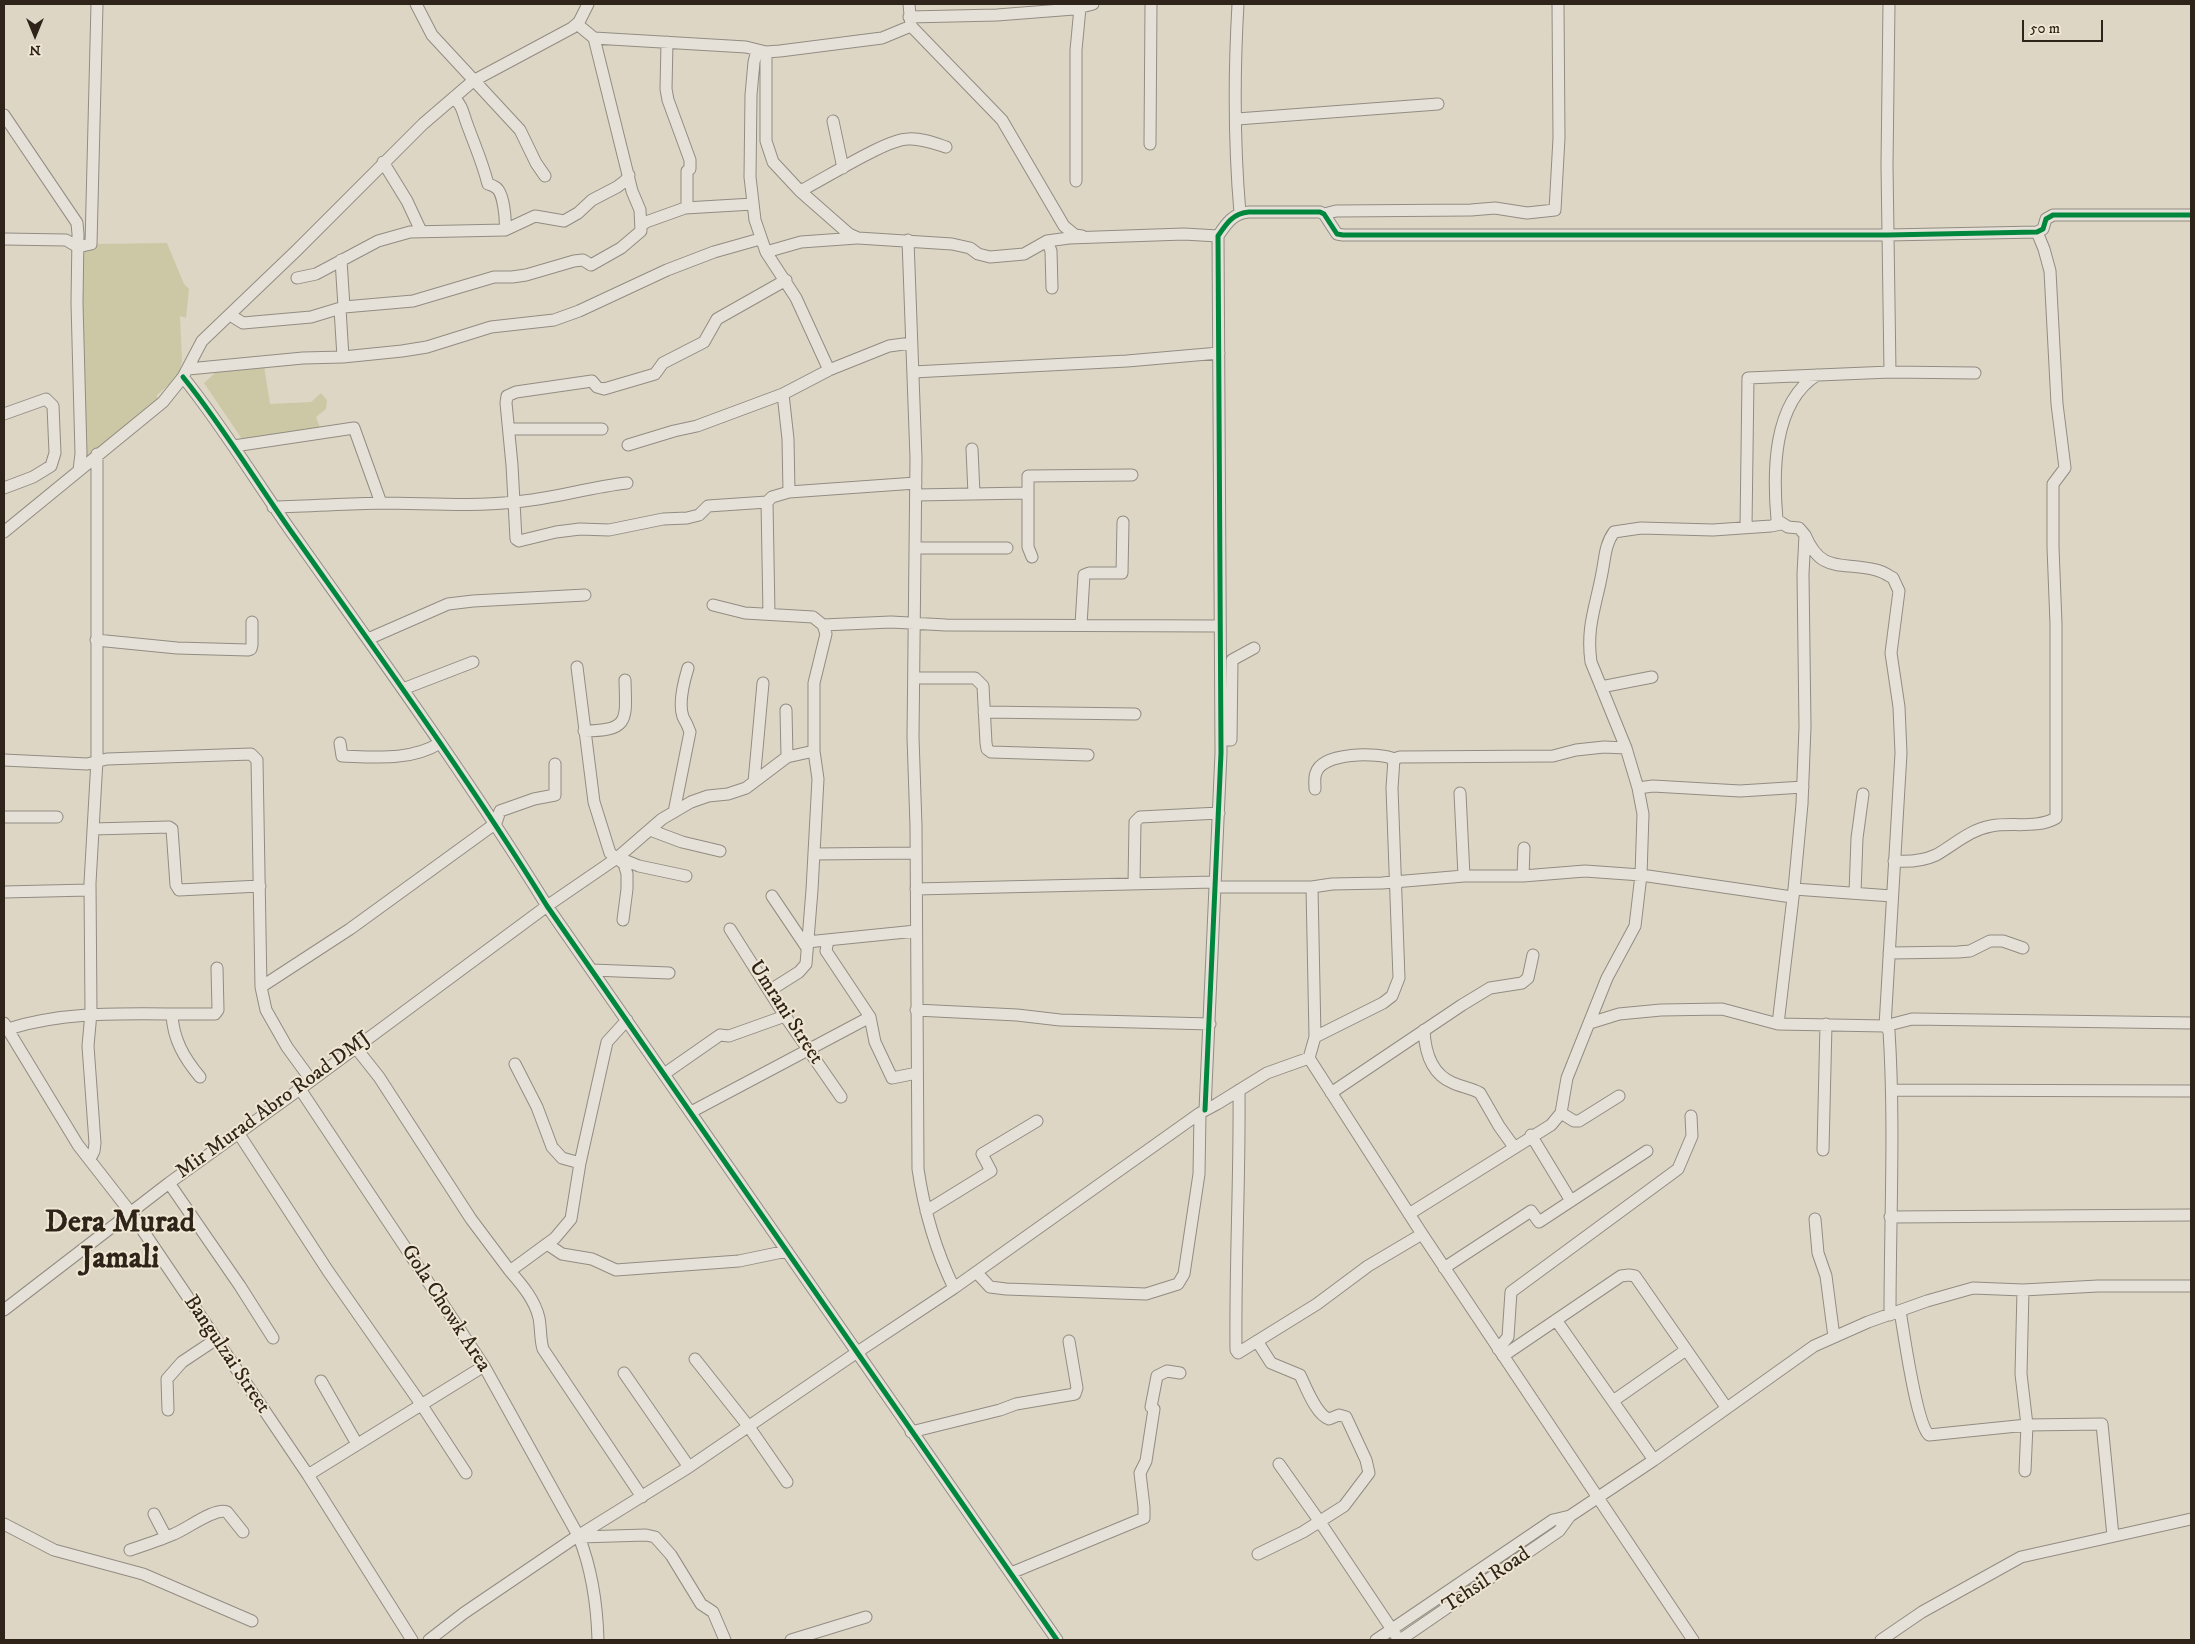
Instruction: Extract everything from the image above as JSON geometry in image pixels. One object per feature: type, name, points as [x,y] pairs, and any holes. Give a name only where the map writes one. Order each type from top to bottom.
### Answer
[{"type":"street","points":[[4,239],[66,240],[78,246],[91,244],[97,4]]},
{"type":"street","points":[[416,4],[432,35],[520,130],[536,163],[545,176]]},
{"type":"street","points":[[4,532],[97,454],[163,402],[186,373],[202,341],[296,251],[422,124],[473,81],[572,28],[577,24],[588,4]]},
{"type":"street","points":[[909,4],[910,22],[1002,120],[1064,226],[1075,235],[1088,236],[1206,228],[1218,236]]},
{"type":"street","points":[[594,38],[667,42],[761,51],[882,38],[910,22],[997,15],[1093,4]]},
{"type":"street","points":[[1150,144],[1151,4]]},
{"type":"street","points":[[1238,4],[1235,44],[1236,174],[1240,213]]},
{"type":"street","points":[[1326,217],[1336,211],[1471,210],[1495,208],[1527,213],[1555,210],[1559,138],[1558,4]]},
{"type":"street","points":[[1889,4],[1888,235],[1890,372]]},
{"type":"street","points":[[1076,7],[1076,181]]},
{"type":"street","points":[[230,315],[243,323],[311,317],[342,308],[413,301],[494,277],[526,275],[581,260],[591,264],[603,259],[634,238],[641,231],[640,210],[629,175],[594,38],[577,24]]},
{"type":"street","points":[[667,42],[666,90],[690,160],[690,169],[687,170],[687,208]]},
{"type":"street","points":[[761,51],[766,141],[773,162],[800,191],[849,234],[858,238]]},
{"type":"street","points":[[761,51],[754,62],[751,95],[750,177],[760,239],[766,252],[786,280],[829,370]]},
{"type":"street","points":[[454,96],[464,109],[467,125],[484,164],[488,184],[495,187],[500,196],[504,210],[505,230]]},
{"type":"street","points":[[1237,119],[1438,104]]},
{"type":"street","points":[[4,115],[77,223],[81,454],[79,470]]},
{"type":"street","points":[[833,121],[843,168]]},
{"type":"street","points":[[800,191],[886,146],[906,138],[927,140],[946,147]]},
{"type":"street","points":[[383,162],[407,201],[421,231]]},
{"type":"street","points":[[297,278],[316,274],[385,239],[421,231],[505,230],[535,216],[564,221],[578,213],[592,200],[621,184],[629,175]]},
{"type":"street","points":[[642,226],[646,222],[687,208],[754,204]]},
{"type":"street","points":[[977,1273],[990,1287],[1006,1289],[1146,1294],[1178,1284],[1184,1274],[1199,1174],[1210,1024],[1214,884],[1219,813],[1221,740],[1218,236],[1234,216],[1240,213],[1310,212],[1326,217],[1334,231],[1343,235],[1888,235],[2042,227],[2053,215],[2191,215]]},
{"type":"street","points":[[1894,861],[1912,862],[1936,855],[1972,833],[1990,826],[2036,824],[2051,822],[2056,818],[2056,624],[2053,484],[2065,468],[2057,404],[2050,271],[2044,249],[2042,227]]},
{"type":"street","points":[[766,252],[801,242],[858,238],[952,244],[970,248],[978,254],[990,257],[1024,254],[1047,241],[1149,235],[1184,234],[1218,236]]},
{"type":"street","points":[[186,373],[303,358],[343,357],[427,347],[491,327],[554,320],[667,270],[714,252],[760,239]]},
{"type":"street","points":[[908,240],[916,483],[914,678],[918,1169],[926,1211],[946,1272],[954,1288]]},
{"type":"street","points":[[1047,241],[1051,251],[1052,288]]},
{"type":"street","points":[[341,260],[343,357]]},
{"type":"street","points":[[768,502],[708,506],[699,515],[688,518],[662,519],[609,530],[580,529],[556,532],[519,541],[516,539],[515,502],[506,403],[507,396],[516,392],[592,382],[597,387],[604,389],[655,374],[663,363],[696,348],[704,342],[717,319],[786,280]]},
{"type":"street","points":[[628,445],[697,426],[783,394],[829,370],[888,346],[911,343]]},
{"type":"street","points":[[913,372],[1099,363],[1219,353]]},
{"type":"street","points":[[1746,527],[1748,378],[1890,372],[1975,373]]},
{"type":"street","points":[[186,373],[273,507],[496,822],[547,906],[1057,1640]]},
{"type":"street","points":[[1781,524],[1777,520],[1775,458],[1782,428],[1795,396],[1805,382],[1816,375]]},
{"type":"street","points":[[783,394],[788,440],[789,492]]},
{"type":"street","points":[[4,414],[46,400],[53,406],[55,454],[51,466],[33,478],[4,488]]},
{"type":"street","points":[[234,446],[354,428],[381,503]]},
{"type":"street","points":[[509,429],[602,429]]},
{"type":"street","points":[[972,449],[974,494]]},
{"type":"street","points":[[90,1159],[95,1143],[88,1046],[91,1013],[90,890],[97,760],[97,454]]},
{"type":"street","points":[[1032,557],[1028,547],[1028,476],[1132,474]]},
{"type":"street","points":[[273,507],[381,503],[460,505],[515,502],[573,494],[595,486],[627,483]]},
{"type":"street","points":[[769,614],[768,502],[772,497],[789,492],[916,483]]},
{"type":"street","points":[[916,495],[1028,494]]},
{"type":"street","points":[[1082,625],[1084,575],[1122,572],[1123,522]]},
{"type":"street","points":[[1409,1214],[1531,1135],[1551,1125],[1561,1113],[1567,1078],[1607,978],[1635,926],[1641,875],[1643,814],[1638,788],[1626,748],[1591,662],[1589,648],[1590,620],[1602,574],[1608,540],[1614,532],[1641,528],[1713,530],[1781,524],[1799,528],[1805,535],[1811,550],[1820,558],[1835,566],[1877,570],[1893,578],[1899,592],[1891,652],[1899,707],[1901,753],[1885,1026],[1889,1031],[1893,1090],[1890,1217],[1895,1313],[1925,1431],[1930,1434],[2027,1425],[2102,1424],[2113,1536]]},
{"type":"street","points":[[1778,1024],[1803,787],[1805,650],[1803,574],[1805,535]]},
{"type":"street","points":[[916,548],[1007,548]]},
{"type":"street","points":[[368,639],[448,604],[585,595]]},
{"type":"street","points":[[713,605],[745,613],[813,617],[822,626],[826,634],[814,683],[814,751],[818,779],[806,964],[799,972],[769,991]]},
{"type":"street","points":[[96,640],[177,648],[248,650],[251,649],[252,645],[252,622]]},
{"type":"street","points":[[822,626],[891,622],[915,625],[1220,626]]},
{"type":"street","points":[[1221,740],[1231,740],[1232,660],[1254,648]]},
{"type":"street","points":[[403,689],[473,662]]},
{"type":"street","points":[[577,668],[594,802],[610,853],[624,864],[627,874],[623,920]]},
{"type":"street","points":[[674,812],[690,732],[688,724],[683,717],[681,706],[688,668]]},
{"type":"street","points":[[1601,687],[1652,677]]},
{"type":"street","points":[[914,678],[975,678],[983,686],[986,742],[987,749],[991,752],[1088,755]]},
{"type":"street","points":[[584,731],[614,730],[620,724],[626,704],[625,680]]},
{"type":"street","points":[[754,782],[763,683]]},
{"type":"street","points":[[786,710],[787,757],[814,751]]},
{"type":"street","points":[[984,712],[1135,714]]},
{"type":"street","points":[[340,743],[342,756],[393,757],[429,749],[440,742]]},
{"type":"street","points":[[1315,789],[1315,773],[1320,766],[1330,760],[1356,755],[1386,756],[1394,759],[1400,757],[1478,755],[1553,756],[1576,750],[1604,747],[1626,748]]},
{"type":"street","points":[[4,760],[87,764],[97,760],[251,754],[257,760],[261,987],[266,1010],[288,1047],[311,1080]]},
{"type":"street","name":"Mir Murad Abro Road DMJ","points":[[4,1310],[169,1182],[300,1090],[547,906],[617,858],[674,812],[690,802],[708,796],[728,794],[746,788],[787,757]]},
{"type":"street","points":[[1315,1037],[1368,1011],[1392,996],[1399,978],[1392,788],[1394,759]]},
{"type":"street","points":[[261,987],[350,929],[496,822],[500,811],[534,799],[555,795],[555,764]]},
{"type":"street","points":[[1638,788],[1662,787],[1740,791],[1803,787]]},
{"type":"street","points":[[1460,793],[1464,876]]},
{"type":"street","points":[[1854,894],[1857,838],[1863,794]]},
{"type":"street","points":[[1134,884],[1135,822],[1140,817],[1219,813]]},
{"type":"street","points":[[4,817],[57,817]]},
{"type":"street","points":[[93,829],[169,827],[172,829],[176,885],[179,890],[260,886]]},
{"type":"street","points":[[650,830],[682,842],[720,851]]},
{"type":"street","points":[[1523,876],[1524,848]]},
{"type":"street","points":[[814,854],[916,853]]},
{"type":"street","points":[[617,858],[639,866],[686,876]]},
{"type":"street","points":[[916,889],[1134,884],[1312,887],[1332,884],[1396,882],[1464,876],[1523,876],[1585,871],[1641,875],[1793,893],[1892,896]]},
{"type":"street","points":[[1312,887],[1315,1037],[1309,1058],[1444,1268],[1596,1498],[1693,1640]]},
{"type":"street","points":[[4,892],[90,890]]},
{"type":"street","points":[[772,896],[807,945]]},
{"type":"street","name":"Umrani Street","points":[[730,929],[785,1016],[841,1097]]},
{"type":"street","points":[[807,945],[828,940],[916,931]]},
{"type":"street","points":[[828,940],[826,951],[870,1017],[875,1042],[892,1078],[917,1073]]},
{"type":"street","points":[[1889,953],[1970,951],[1990,941],[2003,941],[2023,948]]},
{"type":"street","points":[[1331,1093],[1490,988],[1522,983],[1528,978],[1533,956]]},
{"type":"street","points":[[6,1026],[91,1013],[218,1013],[217,968]]},
{"type":"street","points":[[592,970],[669,973]]},
{"type":"street","points":[[1590,1023],[1619,1014],[1662,1010],[1722,1009],[1778,1024],[1885,1026],[1912,1019],[2191,1023]]},
{"type":"street","points":[[916,1010],[1016,1015],[1060,1020],[1210,1024]]},
{"type":"street","points":[[172,1014],[173,1032],[188,1063],[200,1077]]},
{"type":"street","points":[[664,1074],[720,1035],[730,1036],[785,1016]]},
{"type":"street","points":[[690,1112],[810,1051],[870,1017]]},
{"type":"street","points":[[510,1271],[547,1244],[561,1232],[571,1219],[580,1163],[607,1042],[627,1020]]},
{"type":"street","points":[[1823,1150],[1826,1024]]},
{"type":"street","name":"Bangulzai Street","points":[[6,1026],[78,1144],[131,1213],[308,1475],[412,1640]]},
{"type":"street","points":[[1424,1030],[1425,1048],[1431,1066],[1451,1083],[1480,1093],[1499,1126],[1514,1146]]},
{"type":"street","points":[[356,1048],[379,1077],[471,1219],[524,1287],[535,1306],[539,1319],[539,1336],[543,1349],[642,1497]]},
{"type":"street","points":[[429,1640],[464,1613],[576,1538],[689,1468],[856,1353],[977,1273],[1203,1111],[1267,1072],[1286,1064],[1309,1058]]},
{"type":"street","points":[[515,1064],[537,1107],[552,1147],[562,1158],[580,1163]]},
{"type":"street","name":"Gola Chowk Area","points":[[300,1090],[484,1366],[588,1561],[594,1588],[598,1640]]},
{"type":"street","points":[[1239,1090],[1240,1153],[1235,1286],[1236,1350],[1241,1353],[1317,1304],[1368,1266],[1422,1234]]},
{"type":"street","points":[[1893,1090],[2191,1091]]},
{"type":"street","points":[[1561,1113],[1574,1122],[1579,1121],[1619,1096]]},
{"type":"street","points":[[1501,1352],[1508,1337],[1510,1292],[1678,1168],[1692,1136],[1691,1116]]},
{"type":"street","points":[[926,1211],[991,1171],[982,1154],[1037,1121]]},
{"type":"street","points":[[239,1134],[328,1271],[421,1404],[466,1473]]},
{"type":"street","points":[[1531,1135],[1571,1201]]},
{"type":"street","points":[[1444,1268],[1531,1211],[1539,1222],[1647,1151]]},
{"type":"street","points":[[169,1182],[273,1338]]},
{"type":"street","points":[[1890,1217],[2191,1214]]},
{"type":"street","points":[[1815,1219],[1818,1253],[1826,1276],[1834,1337]]},
{"type":"street","points":[[547,1244],[562,1254],[592,1259],[616,1270],[739,1261],[787,1251]]},
{"type":"street","points":[[1501,1352],[1556,1320],[1621,1276],[1635,1276],[1726,1407]]},
{"type":"street","points":[[1376,1640],[1553,1520],[1570,1516],[1654,1460],[1814,1346],[1834,1337],[1950,1293],[1972,1288],[2023,1290],[2098,1286],[2191,1286]]},
{"type":"street","points":[[2023,1290],[2021,1374],[2027,1425],[2025,1472]]},
{"type":"street","points":[[1556,1320],[1654,1460]]},
{"type":"street","points":[[168,1410],[167,1379],[182,1362],[215,1340]]},
{"type":"street","points":[[911,1432],[1000,1410],[1016,1404],[1075,1394],[1078,1388],[1069,1340]]},
{"type":"street","points":[[1257,1341],[1271,1363],[1300,1375],[1314,1403],[1325,1418],[1329,1419],[1339,1415],[1346,1417],[1366,1460],[1369,1473],[1344,1506],[1320,1522],[1258,1554]]},
{"type":"street","points":[[1613,1401],[1686,1350]]},
{"type":"street","points":[[695,1359],[749,1428],[787,1482]]},
{"type":"street","points":[[308,1475],[484,1366]]},
{"type":"street","points":[[1011,1573],[1144,1518],[1140,1473],[1146,1461],[1154,1410],[1151,1407],[1156,1376],[1168,1371],[1180,1374]]},
{"type":"street","points":[[624,1374],[689,1468]]},
{"type":"street","points":[[321,1381],[357,1444]]},
{"type":"street","points":[[1279,1464],[1399,1640]]},
{"type":"street","points":[[130,1550],[166,1537],[207,1516],[225,1510],[244,1532]]},
{"type":"street","points":[[154,1514],[166,1537]]},
{"type":"street","name":"Tehsil Road","points":[[1399,1640],[1559,1531],[1570,1516]]},
{"type":"street","points":[[1881,1640],[1922,1612],[2021,1557],[2191,1519]]},
{"type":"street","points":[[4,1524],[54,1550],[143,1574],[252,1621]]},
{"type":"street","points":[[576,1538],[646,1535],[655,1537],[671,1555],[701,1604],[713,1612],[725,1640]]},
{"type":"street","points":[[791,1640],[866,1617]]},
{"type":"shaded area","points":[[167,243],[184,284],[189,289],[186,318],[180,316],[182,361],[178,377],[157,395],[158,403],[85,459],[82,254],[93,244]]},
{"type":"shaded area","points":[[264,366],[270,404],[311,402],[321,393],[327,400],[326,409],[316,417],[320,428],[242,439],[204,383],[216,372]]},
{"type":"cycle path","points":[[1205,1110],[1221,753],[1218,236],[1230,220],[1239,214],[1249,212],[1320,212],[1324,214],[1337,234],[1343,235],[1888,235],[2037,232],[2043,229],[2046,219],[2053,215],[2191,215]]},
{"type":"cycle path","points":[[183,377],[213,417],[425,721],[547,906],[1057,1640]]},
{"type":"district","name":"Dera Murad Jamali","points":[[120,1242]]}]
